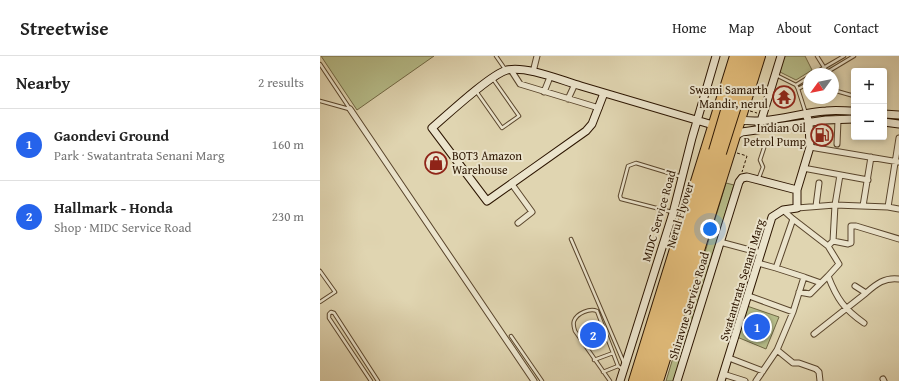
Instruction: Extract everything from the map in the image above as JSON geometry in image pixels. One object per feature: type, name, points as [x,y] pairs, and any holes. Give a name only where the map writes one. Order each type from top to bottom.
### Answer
[{"type":"highway","points":[[634,381],[735,56]]},
{"type":"highway","name":"Nerul Flyover","points":[[739,107],[743,56]]},
{"type":"highway","name":"Nerul Flyover","points":[[650,381],[734,135],[751,56]]},
{"type":"highway","points":[[658,381],[734,135],[739,107],[760,56]]},
{"type":"highway","name":"Nerul Flyover","points":[[642,381],[734,135]]},
{"type":"street","points":[[533,72],[538,56]]},
{"type":"street","name":"MIDC Service Road","points":[[620,381],[622,367],[673,213],[716,56]]},
{"type":"street","points":[[761,118],[781,56]]},
{"type":"street","points":[[508,70],[520,84],[599,108]]},
{"type":"street","points":[[604,93],[592,124],[579,137],[487,201],[432,128],[492,78],[508,70],[533,72],[713,125]]},
{"type":"street","points":[[544,92],[550,77]]},
{"type":"street","points":[[568,99],[575,84]]},
{"type":"street","points":[[350,109],[534,381]]},
{"type":"street","points":[[713,125],[717,136],[722,138],[731,137],[761,118],[826,111],[851,111]]},
{"type":"street","points":[[797,208],[798,190],[810,147],[809,122],[806,114]]},
{"type":"street","points":[[887,114],[899,115]]},
{"type":"street","points":[[713,125],[722,117],[734,135]]},
{"type":"street","points":[[734,135],[809,122],[851,119]]},
{"type":"street","points":[[837,144],[838,120]]},
{"type":"street","points":[[887,122],[899,124]]},
{"type":"street","points":[[888,207],[897,162],[899,138]]},
{"type":"street","points":[[810,147],[897,162]]},
{"type":"street","points":[[863,206],[871,157]]},
{"type":"street","points":[[803,168],[868,180]]},
{"type":"street","points":[[828,246],[833,241],[835,205],[840,175]]},
{"type":"street","points":[[739,182],[742,178],[747,177],[798,190]]},
{"type":"street","name":"Shiravne Service Road","points":[[677,381],[739,182]]},
{"type":"street","points":[[511,183],[532,212],[518,224]]},
{"type":"street","points":[[816,206],[818,183]]},
{"type":"street","points":[[783,210],[835,205],[899,208]]},
{"type":"street","points":[[783,210],[828,246],[839,264],[810,294],[799,292]]},
{"type":"street","name":"Swatantrata Senani Marg","points":[[722,377],[749,296],[772,217],[783,210]]},
{"type":"street","points":[[776,268],[793,219]]},
{"type":"street","points":[[833,241],[848,244],[851,243],[851,226],[856,226],[899,239]]},
{"type":"street","points":[[720,242],[761,253]]},
{"type":"street","points":[[758,263],[821,283]]},
{"type":"street","points":[[828,276],[840,303],[864,323]]},
{"type":"street","points":[[756,381],[777,350],[793,312],[804,277]]},
{"type":"street","points":[[814,334],[878,283],[891,278],[899,279]]},
{"type":"street","points":[[855,286],[866,293]]},
{"type":"street","points":[[749,296],[793,312]]},
{"type":"street","points":[[777,350],[792,363],[799,363],[816,369],[819,372],[820,381]]},
{"type":"street","points":[[729,358],[763,371]]},
{"type":"street","points":[[722,377],[745,381]]},
{"type":"lane","points":[[496,56],[508,70]]},
{"type":"lane","points":[[817,56],[824,68],[844,56]]},
{"type":"lane","points":[[834,68],[854,56]]},
{"type":"lane","points":[[320,64],[350,109]]},
{"type":"lane","points":[[775,75],[796,84],[806,114]]},
{"type":"lane","points":[[476,91],[502,128],[519,116],[492,78]]},
{"type":"lane","points":[[796,84],[803,80]]},
{"type":"lane","points":[[798,89],[803,86]]},
{"type":"lane","points":[[839,92],[851,95]]},
{"type":"lane","points":[[320,101],[350,109]]},
{"type":"lane","points":[[758,180],[762,167],[760,160],[765,145]]},
{"type":"lane","points":[[673,213],[621,199],[620,196],[628,166],[636,163],[682,177]]},
{"type":"lane","points":[[663,210],[672,174]]},
{"type":"lane","points":[[572,239],[622,367]]},
{"type":"lane","points":[[320,271],[334,292],[320,302]]},
{"type":"lane","points":[[610,381],[575,331],[573,324],[576,317],[588,310],[593,309],[597,311],[613,353],[622,367]]},
{"type":"lane","points":[[371,381],[329,318],[329,314],[331,312],[334,313],[377,381]]},
{"type":"lane","points":[[337,330],[342,326]]},
{"type":"lane","points":[[511,336],[542,381]]},
{"type":"lane","points":[[594,360],[613,353]]},
{"type":"lane","points":[[603,372],[622,367]]},
{"type":"path","points":[[739,107],[761,118]]},
{"type":"path","points":[[734,135],[746,156],[739,182]]},
{"type":"green space","points":[[321,56],[434,56],[357,110]]},
{"type":"green space","points":[[783,56],[805,56],[811,68],[803,68],[803,76],[796,80],[778,71]]},
{"type":"green space","points":[[726,183],[734,185],[674,381],[666,381]]},
{"type":"green space","points":[[747,306],[779,317],[766,349],[737,337]]},
{"type":"place","name":"Swami Samarth Mandir, nerul","points":[[784,97]]},
{"type":"place","name":"Indian Oil Petrol Pump","points":[[822,135]]},
{"type":"place","name":"BOT3 Amazon Warehouse","points":[[436,163]]},
{"type":"place","name":"Gaondevi Ground","points":[[757,327]]},
{"type":"place","name":"Hallmark - Honda","points":[[593,335]]}]
